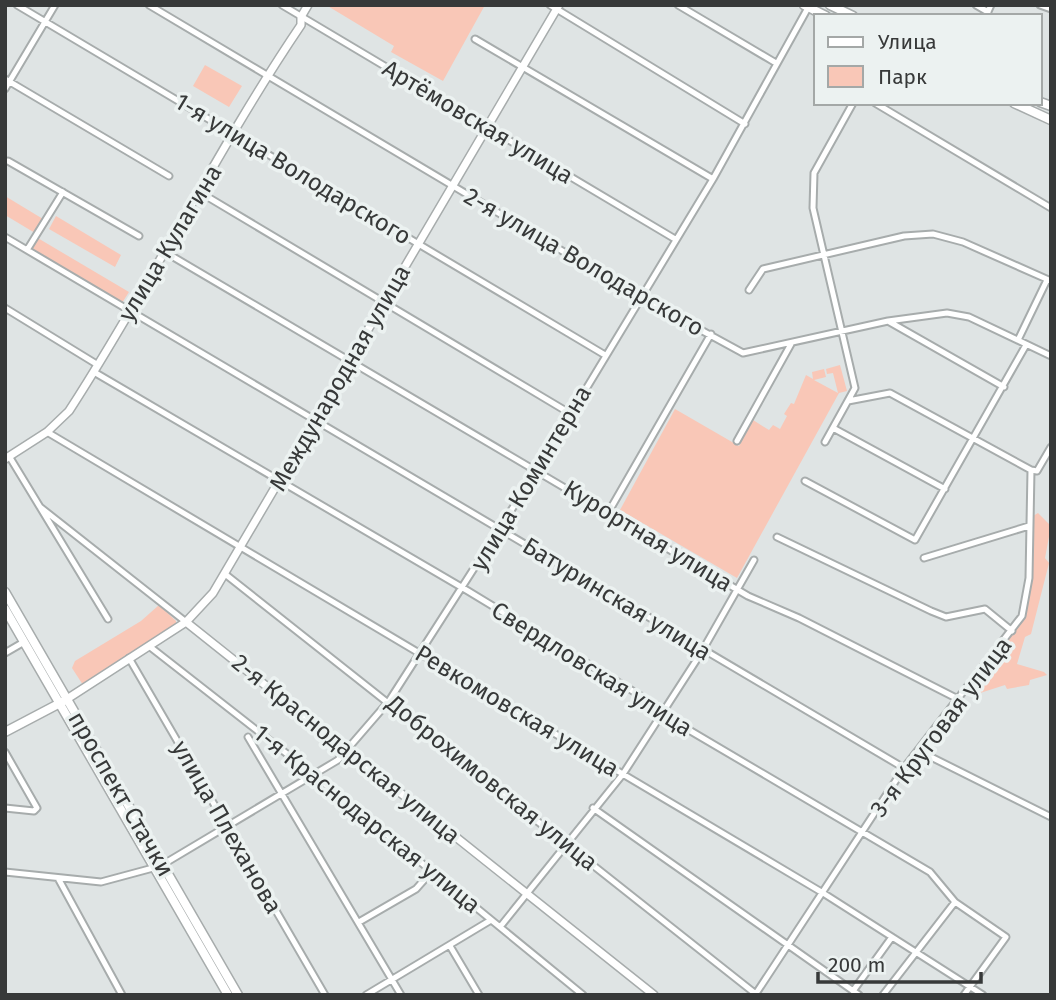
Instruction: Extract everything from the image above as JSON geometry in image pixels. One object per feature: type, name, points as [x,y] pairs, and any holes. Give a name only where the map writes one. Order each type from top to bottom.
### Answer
[{"type":"main road","points":[[830,5],[849,14]]},
{"type":"main road","points":[[1018,105],[1051,120]]},
{"type":"main road","name":"проспект Стачки","points":[[5,592],[63,701],[158,866],[237,995]]},
{"type":"main road","name":"проспект Стачки","points":[[5,610],[63,701]]},
{"type":"main road","points":[[5,732],[63,701]]},
{"type":"main road","name":"проспект Стачки","points":[[158,866],[224,994]]},
{"type":"street","name":"1-я улица Володарского","points":[[17,5],[605,355]]},
{"type":"street","points":[[5,89],[7,80],[55,5]]},
{"type":"street","name":"2-я улица Володарского","points":[[149,5],[453,187],[746,354],[888,321],[947,313],[969,317],[1051,356]]},
{"type":"street","name":"Артёмовская улица","points":[[282,5],[675,239]]},
{"type":"street","name":"улица Кулагина","points":[[7,457],[47,432],[69,411],[201,193],[267,75],[301,25],[308,5]]},
{"type":"street","points":[[677,5],[776,63]]},
{"type":"street","points":[[976,5],[989,11]]},
{"type":"street","points":[[1040,5],[1051,9]]},
{"type":"street","name":"улица Коминтерна","points":[[5,872],[110,881],[158,866],[284,794],[347,751],[389,701],[422,654],[537,470],[713,179],[807,6]]},
{"type":"street","points":[[555,7],[745,124]]},
{"type":"street","name":"Международная улица","points":[[63,701],[186,622],[201,608],[225,574],[279,483],[523,67],[555,7]]},
{"type":"street","points":[[475,38],[713,179]]},
{"type":"street","points":[[7,80],[169,176]]},
{"type":"street","points":[[852,105],[814,173],[813,208],[858,398]]},
{"type":"street","points":[[878,105],[1051,208]]},
{"type":"street","points":[[8,161],[139,236]]},
{"type":"street","points":[[27,250],[63,192]]},
{"type":"street","points":[[201,193],[571,414]]},
{"type":"street","points":[[749,290],[763,269],[904,236],[933,234],[963,242],[1049,280],[1018,340]]},
{"type":"street","name":"Батуринская улица","points":[[5,237],[904,768]]},
{"type":"street","name":"Курортная улица","points":[[165,252],[739,590],[958,699]]},
{"type":"street","name":"Свердловская улица","points":[[5,308],[96,369],[279,483],[464,588],[664,710],[689,730],[930,872],[955,902],[1006,937],[971,986]]},
{"type":"street","points":[[888,321],[1004,387]]},
{"type":"street","points":[[608,513],[711,334]]},
{"type":"street","points":[[737,441],[791,344]]},
{"type":"street","points":[[805,481],[915,540],[1027,345]]},
{"type":"street","points":[[825,442],[855,388]]},
{"type":"street","points":[[848,401],[890,393],[1031,470],[1037,471],[1051,447]]},
{"type":"street","points":[[833,428],[945,489]]},
{"type":"street","name":"Ревкомовская улица","points":[[47,432],[823,893],[983,995]]},
{"type":"street","points":[[7,457],[108,619]]},
{"type":"street","name":"3-я Круговая улица","points":[[756,994],[904,768],[1022,616],[1026,604],[1031,470]]},
{"type":"street","name":"2-я Краснодарская улица","points":[[37,505],[654,995]]},
{"type":"street","points":[[924,558],[1029,526]]},
{"type":"street","points":[[777,537],[931,611],[946,617],[985,610],[1012,631]]},
{"type":"street","points":[[500,927],[623,774],[703,650],[754,560]]},
{"type":"street","name":"Доброхимовская улица","points":[[225,574],[389,701],[756,994]]},
{"type":"street","points":[[5,653],[24,642]]},
{"type":"street","name":"1-я Краснодарская улица","points":[[149,646],[314,775],[583,995]]},
{"type":"street","name":"улица Плеханова","points":[[130,658],[325,995]]},
{"type":"street","points":[[248,737],[401,995]]},
{"type":"street","points":[[919,751],[1051,817]]},
{"type":"street","points":[[5,752],[37,808],[34,811],[5,808]]},
{"type":"street","points":[[593,808],[789,943],[856,993],[892,937]]},
{"type":"street","points":[[359,922],[416,889],[432,871]]},
{"type":"street","points":[[58,878],[122,995]]},
{"type":"street","points":[[883,995],[955,902]]},
{"type":"street","points":[[366,995],[491,920]]},
{"type":"street","points":[[450,946],[479,995]]},
{"type":"street","points":[[964,995],[971,986]]},
{"type":"street","points":[[571,995],[576,988]]},
{"type":"green space","points":[[326,5],[485,5],[443,81],[391,52],[394,46]]},
{"type":"green space","points":[[205,65],[242,86],[229,107],[193,86]]},
{"type":"green space","points":[[5,196],[43,219],[35,233],[5,215]]},
{"type":"green space","points":[[56,216],[121,255],[115,267],[49,229]]},
{"type":"green space","points":[[36,237],[129,292],[122,303],[29,249]]},
{"type":"green space","points":[[840,365],[847,391],[839,393],[737,578],[620,510],[675,409],[739,446],[753,420],[769,430],[773,425],[780,429],[787,416],[784,414],[791,403],[794,404],[806,375],[813,379],[812,372],[824,369],[826,377],[814,380],[838,393],[833,373],[827,374],[826,369]]},
{"type":"green space","points":[[1038,513],[1051,526],[1045,558],[1049,563],[1031,634],[1025,637],[1017,664],[1047,675],[1030,680],[1029,685],[1007,689],[1005,685],[977,694],[974,686],[1026,614],[1032,579],[1033,516]]},
{"type":"green space","points":[[159,605],[176,621],[176,625],[83,685],[72,668],[75,661],[141,621]]}]
